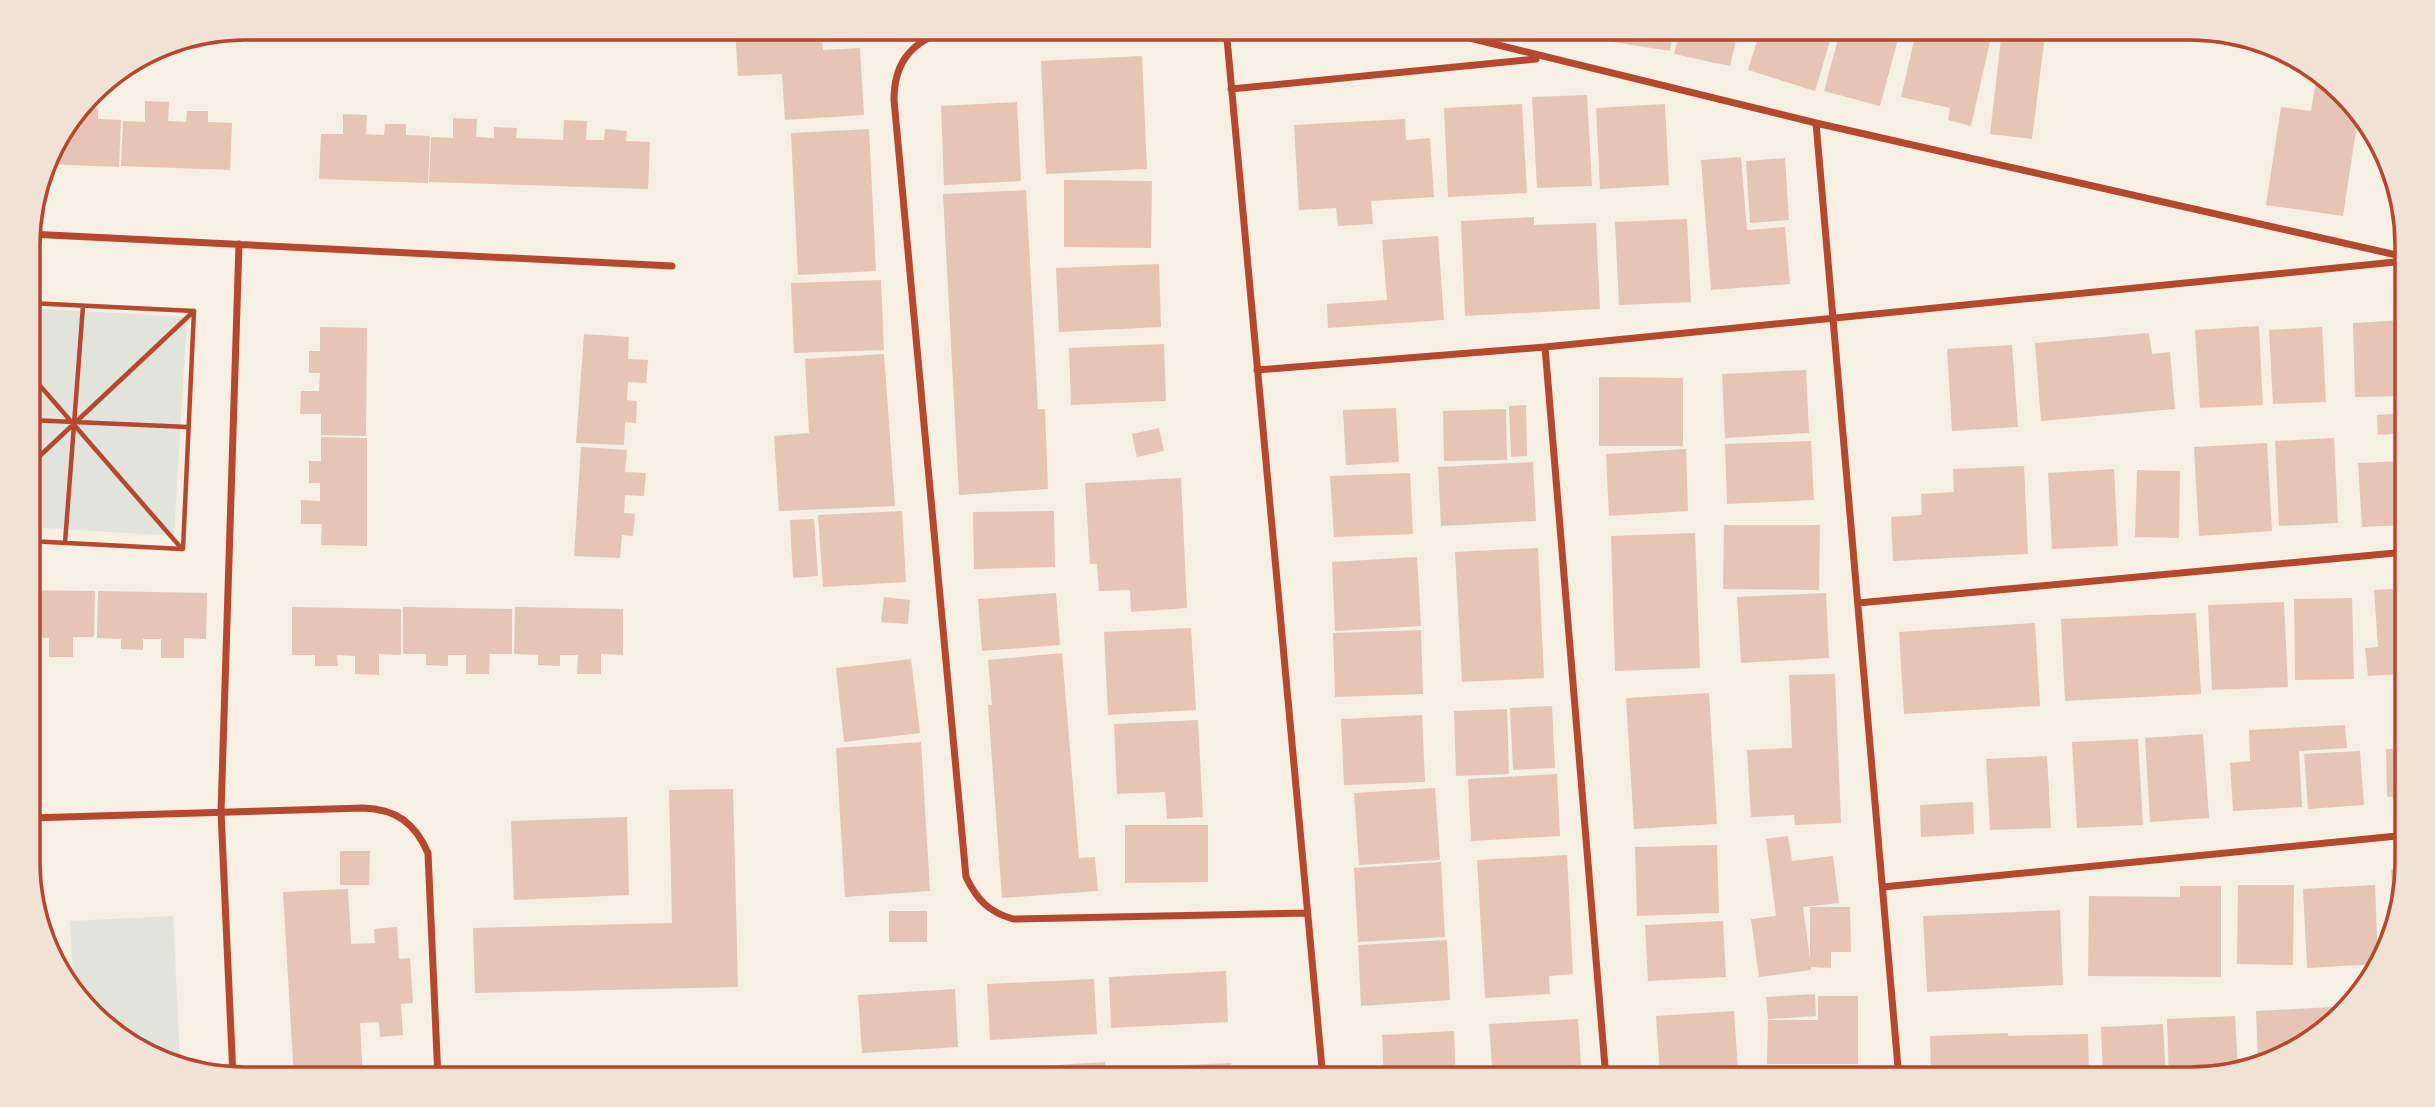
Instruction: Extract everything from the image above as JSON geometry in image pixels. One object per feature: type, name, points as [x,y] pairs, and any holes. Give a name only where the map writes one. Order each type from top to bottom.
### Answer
[{"type":"street","points":[[923,40],[905,57],[894,82],[894,100],[966,877],[973,892],[997,914],[1013,919],[1306,913]]},
{"type":"street","points":[[1227,40],[1322,1066]]},
{"type":"street","points":[[1475,40],[1816,123],[2395,257]]},
{"type":"street","points":[[1231,89],[1544,58]]},
{"type":"street","points":[[1816,123],[1898,1066]]},
{"type":"street","points":[[41,235],[672,266]]},
{"type":"street","points":[[233,1066],[221,812],[239,244]]},
{"type":"street","points":[[1257,370],[1545,347],[2395,260]]},
{"type":"street","points":[[1545,347],[1605,1066]]},
{"type":"street","points":[[1858,603],[2395,553]]},
{"type":"street","points":[[40,818],[380,808],[410,824],[428,853],[437,1067]]},
{"type":"street","points":[[1883,887],[2395,836]]},
{"type":"path","points":[[41,304],[194,311]]},
{"type":"path","points":[[65,543],[83,306]]},
{"type":"path","points":[[41,455],[194,311]]},
{"type":"path","points":[[183,549],[194,311]]},
{"type":"path","points":[[41,386],[183,549]]},
{"type":"path","points":[[41,421],[188,427]]},
{"type":"path","points":[[41,542],[183,549]]},
{"type":"shaded area","points":[[41,309],[187,317],[174,536],[41,528]]},
{"type":"shaded area","points":[[173,916],[180,1056],[143,1039],[100,1007],[73,971],[70,921]]},
{"type":"building","points":[[736,40],[838,40],[822,41],[823,50],[860,48],[864,115],[785,120],[782,74],[738,76]]},
{"type":"building","points":[[1601,40],[1672,40],[1670,51]]},
{"type":"building","points":[[1677,40],[1736,40],[1730,66],[1674,54]]},
{"type":"building","points":[[1757,40],[1830,40],[1815,91],[1748,70]]},
{"type":"building","points":[[1838,40],[1898,40],[1880,106],[1824,91]]},
{"type":"building","points":[[1914,40],[1990,40],[1971,126],[1948,120],[1950,108],[1901,97]]},
{"type":"building","points":[[2001,40],[2044,40],[2032,139],[1990,134]]},
{"type":"building","points":[[1142,56],[1147,169],[1046,174],[1041,61]]},
{"type":"building","points":[[2315,84],[2335,100],[2356,128],[2343,216],[2266,205],[2281,107],[2311,111]]},
{"type":"building","points":[[1587,95],[1592,186],[1537,188],[1532,97]]},
{"type":"building","points":[[145,101],[169,102],[168,121],[186,122],[187,111],[208,111],[208,122],[232,123],[230,170],[121,166],[123,121],[145,122]]},
{"type":"building","points":[[1017,102],[1021,181],[944,185],[941,106]]},
{"type":"building","points":[[1522,104],[1527,193],[1448,197],[1444,108]]},
{"type":"building","points":[[1665,104],[1669,185],[1600,189],[1596,108]]},
{"type":"building","points":[[94,108],[98,108],[98,119],[121,120],[119,167],[57,164],[68,143]]},
{"type":"building","points":[[343,114],[367,115],[366,134],[384,135],[385,124],[406,124],[406,135],[430,136],[428,183],[319,179],[321,134],[343,134]]},
{"type":"building","points":[[453,118],[477,119],[476,137],[494,138],[494,127],[517,128],[516,138],[563,140],[564,120],[587,121],[586,140],[604,140],[605,129],[627,131],[626,141],[650,142],[648,189],[429,182],[431,137],[453,138]]},
{"type":"building","points":[[1405,119],[1406,140],[1430,138],[1434,197],[1371,201],[1373,224],[1338,226],[1336,208],[1299,210],[1294,125]]},
{"type":"building","points":[[869,129],[876,271],[798,275],[791,133]]},
{"type":"building","points":[[1741,157],[1747,230],[1785,227],[1790,284],[1711,290],[1701,160]]},
{"type":"building","points":[[1785,158],[1789,220],[1750,223],[1746,161]]},
{"type":"building","points":[[1064,180],[1152,181],[1151,248],[1064,247]]},
{"type":"building","points":[[1026,190],[1038,409],[1045,409],[1048,489],[959,495],[943,194]]},
{"type":"building","points":[[1534,217],[1534,225],[1596,223],[1600,309],[1465,316],[1461,221]]},
{"type":"building","points":[[1687,219],[1691,302],[1619,305],[1615,222]]},
{"type":"building","points":[[1438,236],[1444,320],[1328,328],[1327,304],[1387,300],[1382,240]]},
{"type":"building","points":[[1159,264],[1161,327],[1059,332],[1056,268]]},
{"type":"building","points":[[881,280],[884,350],[794,353],[791,283]]},
{"type":"building","points":[[2395,321],[2395,396],[2355,397],[2353,323]]},
{"type":"building","points":[[2259,326],[2263,405],[2200,408],[2195,330]]},
{"type":"building","points":[[320,327],[367,328],[366,436],[321,435],[321,414],[300,414],[301,391],[319,391],[320,373],[309,373],[309,351],[320,351]]},
{"type":"building","points":[[2322,327],[2326,402],[2273,404],[2269,330]]},
{"type":"building","points":[[2149,333],[2152,354],[2170,352],[2175,409],[2041,421],[2035,343]]},
{"type":"building","points":[[584,334],[629,337],[628,359],[648,360],[646,383],[628,382],[627,400],[637,401],[636,423],[625,422],[624,445],[576,443]]},
{"type":"building","points":[[1164,344],[1166,401],[1071,405],[1069,348]]},
{"type":"building","points":[[2012,345],[2018,427],[1952,431],[1947,349]]},
{"type":"building","points":[[884,354],[895,506],[779,511],[774,436],[809,433],[805,359]]},
{"type":"building","points":[[1806,370],[1809,433],[1725,438],[1722,374]]},
{"type":"building","points":[[1599,377],[1683,378],[1683,446],[1599,446]]},
{"type":"building","points":[[1526,405],[1527,456],[1511,457],[1509,406]]},
{"type":"building","points":[[1396,408],[1399,462],[1346,465],[1343,410]]},
{"type":"building","points":[[1506,409],[1507,460],[1444,461],[1443,411]]},
{"type":"building","points":[[2395,414],[2395,434],[2378,435],[2377,415]]},
{"type":"building","points":[[1159,428],[1164,451],[1137,457],[1132,434]]},
{"type":"building","points":[[321,437],[367,438],[367,546],[321,545],[322,524],[301,524],[301,500],[320,501],[320,483],[309,483],[309,461],[321,461]]},
{"type":"building","points":[[2334,438],[2338,523],[2279,526],[2275,441]]},
{"type":"building","points":[[1811,441],[1814,500],[1727,504],[1725,444]]},
{"type":"building","points":[[2267,443],[2272,531],[2199,536],[2194,447]]},
{"type":"building","points":[[581,447],[627,450],[625,472],[646,473],[644,496],[625,495],[624,513],[635,514],[633,536],[622,535],[620,558],[574,556]]},
{"type":"building","points":[[1686,449],[1688,511],[1609,516],[1606,454]]},
{"type":"building","points":[[2395,461],[2395,526],[2362,527],[2358,463]]},
{"type":"building","points":[[1533,462],[1536,521],[1441,526],[1438,467]]},
{"type":"building","points":[[2024,466],[2028,554],[1893,561],[1891,517],[1922,515],[1921,494],[1954,492],[1953,469]]},
{"type":"building","points":[[2114,469],[2118,546],[2052,549],[2048,473]]},
{"type":"building","points":[[2137,470],[2180,471],[2179,538],[2135,537]]},
{"type":"building","points":[[1410,473],[1413,534],[1334,537],[1330,476]]},
{"type":"building","points":[[1181,478],[1187,608],[1131,612],[1130,590],[1099,591],[1097,564],[1090,564],[1085,483]]},
{"type":"building","points":[[902,511],[906,582],[823,587],[818,515]]},
{"type":"building","points":[[1054,511],[1055,567],[974,569],[973,512]]},
{"type":"building","points":[[814,519],[818,576],[793,578],[790,520]]},
{"type":"building","points":[[1724,525],[1820,525],[1819,590],[1723,589]]},
{"type":"building","points":[[1695,533],[1700,668],[1615,671],[1611,536]]},
{"type":"building","points":[[1538,548],[1544,678],[1462,682],[1455,552]]},
{"type":"building","points":[[1417,557],[1421,626],[1335,631],[1332,562]]},
{"type":"building","points":[[2395,589],[2395,675],[2368,676],[2365,648],[2378,647],[2374,590]]},
{"type":"building","points":[[40,590],[95,591],[94,637],[73,637],[73,657],[49,657],[49,638],[40,638]]},
{"type":"building","points":[[98,591],[207,593],[206,639],[184,638],[184,658],[161,658],[161,639],[143,639],[143,650],[121,649],[121,639],[97,638]]},
{"type":"building","points":[[1056,593],[1060,645],[982,651],[978,599]]},
{"type":"building","points":[[1826,593],[1829,658],[1741,663],[1737,597]]},
{"type":"building","points":[[884,597],[910,600],[908,624],[881,622]]},
{"type":"building","points":[[2352,598],[2354,679],[2295,680],[2294,599]]},
{"type":"building","points":[[2284,602],[2288,687],[2212,690],[2208,605]]},
{"type":"building","points":[[292,607],[401,609],[401,655],[379,654],[379,675],[355,674],[355,656],[337,655],[338,666],[315,666],[315,655],[292,655]]},
{"type":"building","points":[[403,607],[512,609],[512,654],[490,654],[489,674],[466,674],[466,655],[448,655],[448,666],[426,665],[426,654],[403,654]]},
{"type":"building","points":[[515,607],[623,609],[623,655],[601,654],[601,674],[577,674],[578,655],[560,655],[560,666],[538,665],[538,655],[514,654]]},
{"type":"building","points":[[2196,613],[2201,694],[2065,701],[2061,619]]},
{"type":"building","points":[[2035,623],[2040,706],[1904,714],[1899,632]]},
{"type":"building","points":[[1191,628],[1196,710],[1108,715],[1104,632]]},
{"type":"building","points":[[1421,630],[1423,694],[1335,697],[1333,633]]},
{"type":"building","points":[[1062,653],[1079,858],[1095,857],[1098,891],[1002,898],[988,705],[992,705],[988,660]]},
{"type":"building","points":[[911,659],[920,733],[844,742],[836,668]]},
{"type":"building","points":[[1835,674],[1841,823],[1795,825],[1794,815],[1751,817],[1747,750],[1792,748],[1789,675]]},
{"type":"building","points":[[1709,693],[1717,824],[1634,829],[1626,698]]},
{"type":"building","points":[[1552,706],[1555,768],[1513,770],[1510,708]]},
{"type":"building","points":[[1507,709],[1509,774],[1456,776],[1454,711]]},
{"type":"building","points":[[1422,715],[1425,782],[1344,785],[1341,719]]},
{"type":"building","points":[[1198,720],[1203,817],[1167,819],[1165,792],[1117,794],[1114,724]]},
{"type":"building","points":[[2345,725],[2347,748],[2299,751],[2302,807],[2233,811],[2230,763],[2250,761],[2249,730]]},
{"type":"building","points":[[2203,734],[2209,818],[2150,822],[2145,738]]},
{"type":"building","points":[[2138,739],[2143,825],[2077,828],[2072,742]]},
{"type":"building","points":[[921,742],[930,891],[845,897],[836,748]]},
{"type":"building","points":[[2386,749],[2395,749],[2395,797],[2387,797]]},
{"type":"building","points":[[2360,751],[2364,805],[2308,809],[2304,754]]},
{"type":"building","points":[[2047,756],[2051,828],[1990,830],[1986,759]]},
{"type":"building","points":[[1557,774],[1560,836],[1471,841],[1468,779]]},
{"type":"building","points":[[1435,788],[1440,860],[1359,865],[1354,793]]},
{"type":"building","points":[[733,789],[738,987],[475,993],[473,928],[672,923],[669,790]]},
{"type":"building","points":[[1973,802],[1974,834],[1921,837],[1920,805]]},
{"type":"building","points":[[627,817],[629,895],[514,900],[511,821]]},
{"type":"building","points":[[1125,825],[1208,825],[1208,882],[1125,883]]},
{"type":"building","points":[[1788,836],[1792,861],[1833,856],[1839,903],[1803,907],[1810,959],[1810,907],[1850,907],[1851,952],[1831,952],[1831,968],[1811,967],[1811,970],[1759,977],[1751,919],[1776,916],[1766,839]]},
{"type":"building","points":[[1717,845],[1719,913],[1637,916],[1635,847]]},
{"type":"building","points":[[340,851],[370,851],[369,885],[340,885]]},
{"type":"building","points":[[1567,855],[1573,974],[1549,976],[1550,994],[1485,998],[1477,860]]},
{"type":"building","points":[[1441,862],[1445,937],[1358,942],[1354,868]]},
{"type":"building","points":[[2391,870],[2394,870],[2394,875],[2392,891]]},
{"type":"building","points":[[2238,885],[2294,885],[2293,965],[2237,964]]},
{"type":"building","points":[[2375,885],[2377,944],[2367,965],[2307,968],[2303,889]]},
{"type":"building","points":[[2180,886],[2221,886],[2221,977],[2088,976],[2089,896],[2180,897]]},
{"type":"building","points":[[348,889],[351,944],[375,943],[374,929],[397,927],[399,959],[410,958],[413,1003],[401,1004],[403,1035],[380,1037],[379,1022],[360,1023],[362,1067],[293,1067],[283,892]]},
{"type":"building","points":[[2060,910],[2063,985],[1927,992],[1923,916]]},
{"type":"building","points":[[889,911],[927,911],[927,942],[889,942]]},
{"type":"building","points":[[1723,921],[1726,977],[1648,981],[1645,925]]},
{"type":"building","points":[[1447,940],[1450,1000],[1361,1006],[1358,945]]},
{"type":"building","points":[[1226,971],[1228,1022],[1111,1028],[1109,977]]},
{"type":"building","points":[[1094,979],[1097,1034],[990,1040],[987,984]]},
{"type":"building","points":[[955,989],[958,1047],[862,1053],[858,995]]},
{"type":"building","points":[[1815,994],[1816,1016],[1768,1019],[1766,997]]},
{"type":"building","points":[[1818,996],[1858,996],[1858,1064],[1767,1064],[1768,1020],[1818,1020]]},
{"type":"building","points":[[2335,1007],[2292,1039],[2258,1055],[2256,1011]]},
{"type":"building","points":[[1734,1011],[1738,1066],[1659,1066],[1656,1016]]},
{"type":"building","points":[[2235,1016],[2238,1061],[2203,1066],[2169,1066],[2167,1019]]},
{"type":"building","points":[[1578,1019],[1581,1066],[1492,1066],[1489,1024]]},
{"type":"building","points":[[2163,1024],[2165,1066],[2103,1066],[2101,1027]]},
{"type":"building","points":[[1454,1031],[1455,1066],[1383,1066],[1382,1035]]},
{"type":"building","points":[[2088,1034],[2089,1066],[1931,1066],[1930,1036]]},
{"type":"building","points":[[1105,1062],[1105,1067],[1032,1067]]},
{"type":"building","points":[[1231,1063],[1231,1066],[1150,1067]]}]
